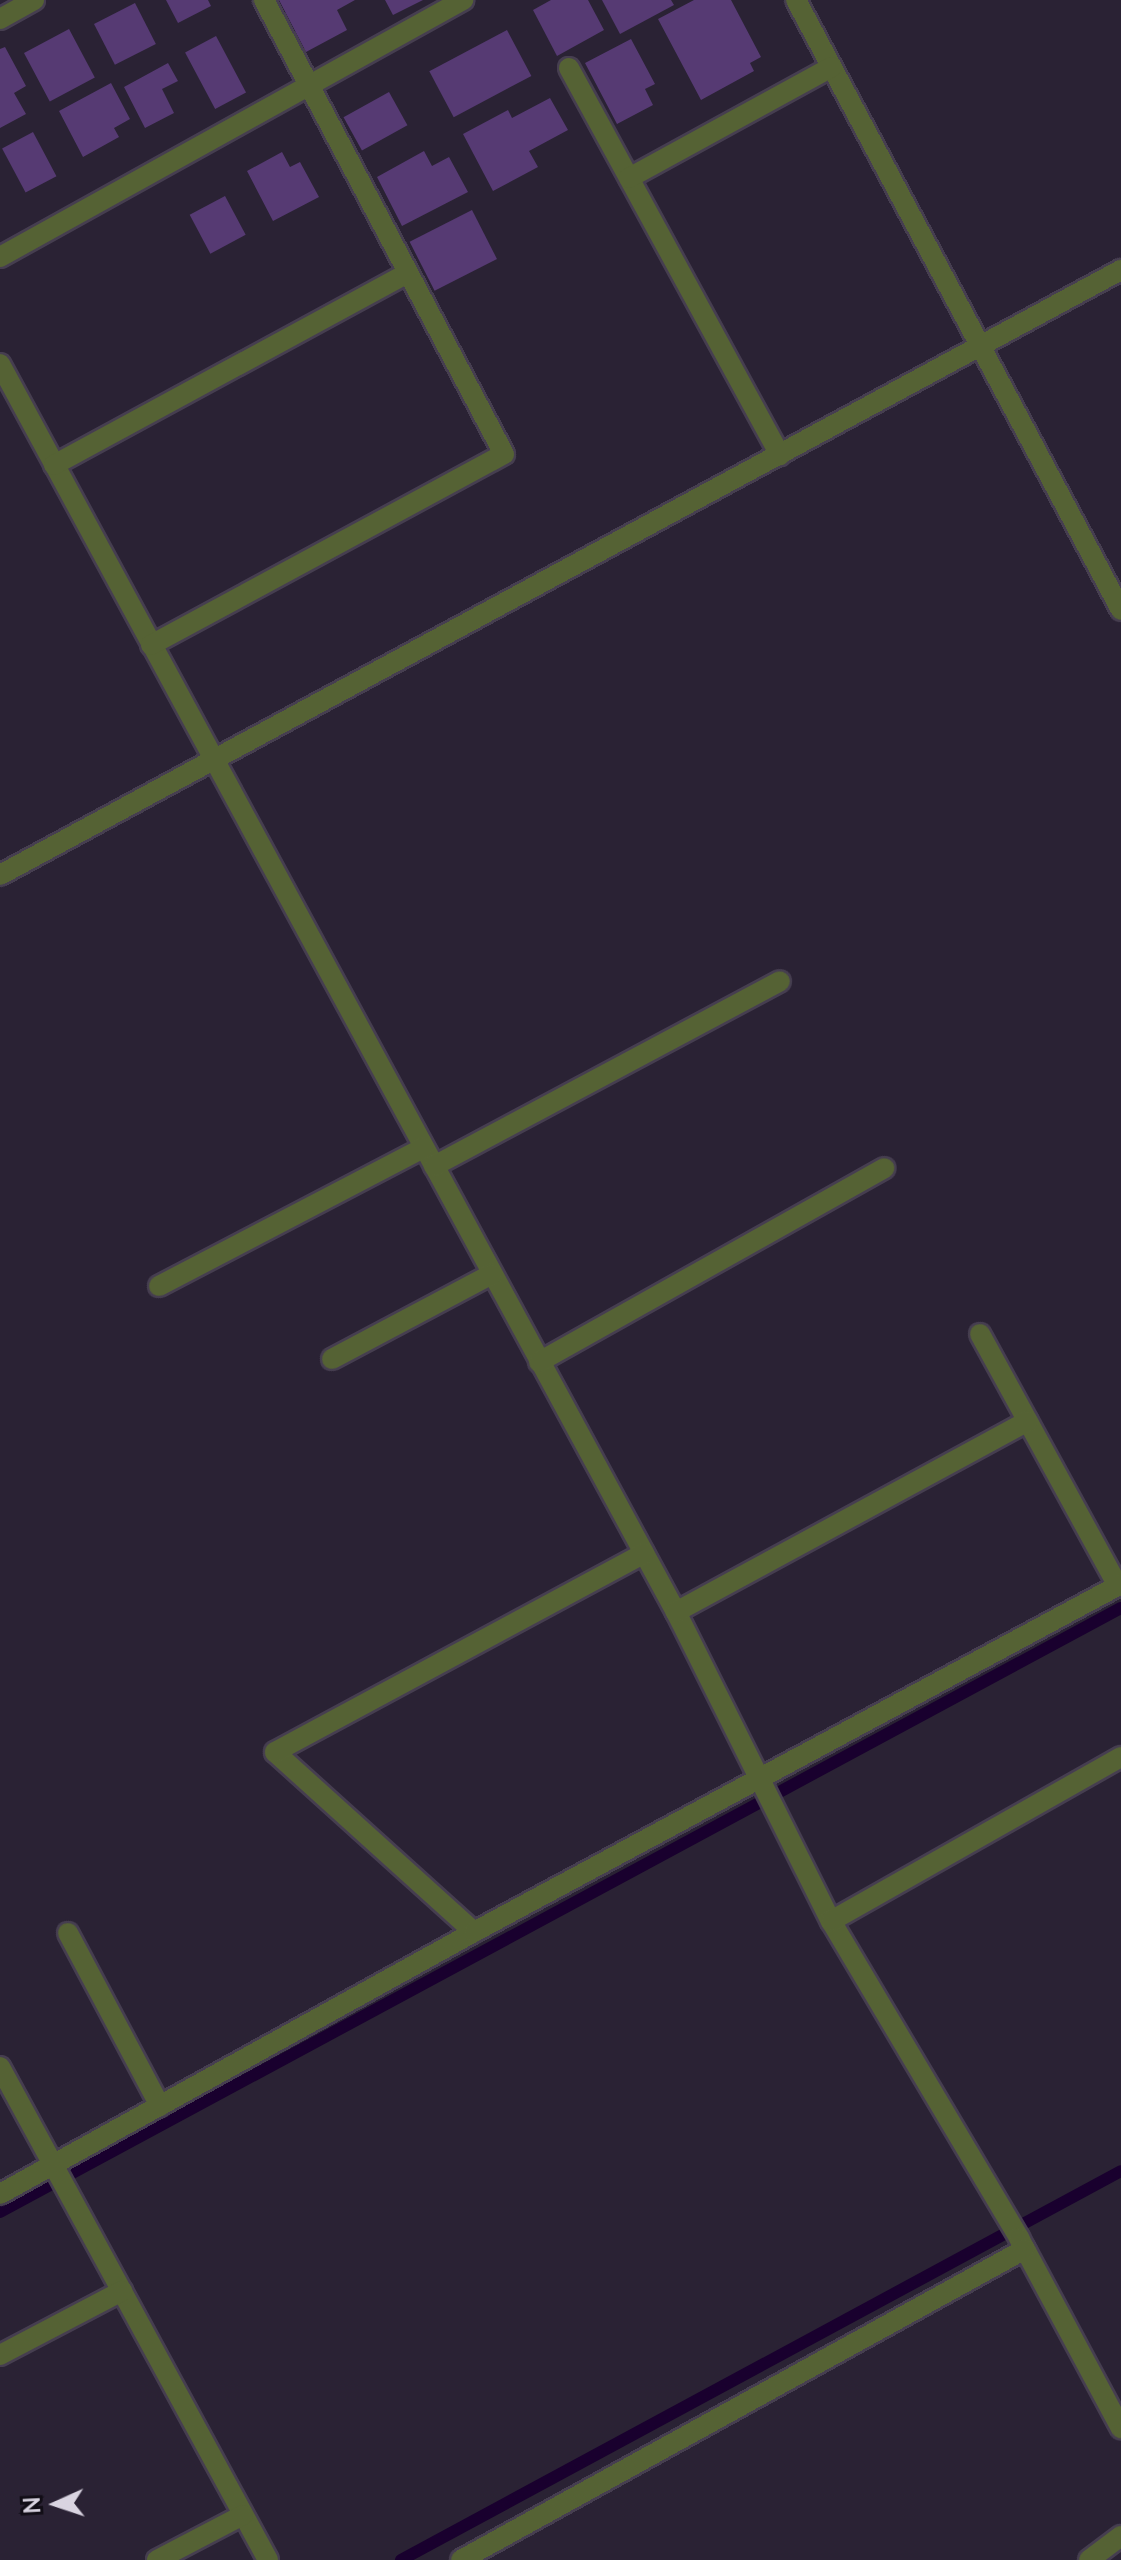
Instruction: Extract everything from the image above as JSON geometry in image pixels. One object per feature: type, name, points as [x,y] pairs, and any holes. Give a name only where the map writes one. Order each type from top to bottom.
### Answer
[{"type":"street","points":[[0,19],[34,0]]},
{"type":"street","points":[[151,645],[504,454],[264,0]]},
{"type":"street","points":[[0,257],[463,0]]},
{"type":"street","points":[[796,0],[1121,610]]},
{"type":"street","points":[[629,178],[832,67]]},
{"type":"street","points":[[569,68],[780,455]]},
{"type":"street","points":[[0,875],[1121,270]]},
{"type":"street","points":[[54,465],[408,273]]},
{"type":"street","points":[[0,364],[676,1612],[831,1921],[1008,2219],[1121,2428]]},
{"type":"street","points":[[434,1166],[780,981]]},
{"type":"street","points":[[159,1286],[423,1148]]},
{"type":"street","points":[[539,1362],[884,1168]]},
{"type":"street","points":[[332,1359],[492,1274]]},
{"type":"street","points":[[0,2194],[57,2174],[160,2106],[474,1932],[765,1794],[1120,1585],[980,1334]]},
{"type":"street","points":[[676,1612],[1028,1421]]},
{"type":"street","points":[[474,1932],[275,1752],[644,1553]]},
{"type":"street","points":[[831,1921],[1121,1757]]},
{"type":"street","points":[[68,1933],[160,2106]]},
{"type":"street","points":[[0,2067],[268,2560]]},
{"type":"street","points":[[461,2560],[1022,2244]]},
{"type":"street","points":[[0,2355],[122,2291]]},
{"type":"street","points":[[157,2560],[243,2515]]},
{"type":"street","points":[[1089,2560],[1121,2536]]},
{"type":"building","points":[[166,0],[208,0],[211,6],[178,23]]},
{"type":"building","points":[[279,0],[355,0],[337,10],[347,30],[306,52]]},
{"type":"building","points":[[385,0],[423,0],[393,15]]},
{"type":"building","points":[[551,0],[588,0],[604,30],[557,56],[533,10]]},
{"type":"building","points":[[602,0],[671,0],[674,5],[620,34]]},
{"type":"building","points":[[694,0],[731,0],[761,57],[750,63],[754,71],[701,100],[658,19]]},
{"type":"building","points":[[135,3],[156,44],[115,65],[94,24]]},
{"type":"building","points":[[69,29],[95,78],[50,102],[24,53]]},
{"type":"building","points":[[507,30],[531,76],[454,117],[429,71]]},
{"type":"building","points":[[216,36],[246,93],[215,109],[185,52]]},
{"type":"building","points":[[631,39],[655,84],[645,89],[653,105],[617,124],[585,63]]},
{"type":"building","points":[[5,47],[26,86],[14,93],[26,114],[0,128],[0,49]]},
{"type":"building","points":[[168,63],[178,81],[162,89],[174,113],[145,128],[124,87]]},
{"type":"building","points":[[111,83],[130,119],[114,128],[119,137],[83,157],[59,111]]},
{"type":"building","points":[[389,92],[407,125],[362,150],[344,117]]},
{"type":"building","points":[[550,98],[568,130],[529,151],[538,167],[493,191],[463,134],[508,110],[512,118]]},
{"type":"building","points":[[33,132],[56,176],[26,193],[2,148]]},
{"type":"building","points":[[424,151],[432,166],[449,157],[468,192],[402,226],[377,177]]},
{"type":"building","points":[[282,152],[290,167],[300,162],[319,197],[273,221],[247,171]]},
{"type":"building","points":[[225,196],[246,235],[210,254],[190,215]]},
{"type":"building","points":[[472,210],[497,259],[435,291],[410,242]]},
{"type":"waterway","points":[[0,2212],[1121,1608]]},
{"type":"waterway","points":[[401,2560],[1121,2171]]}]
